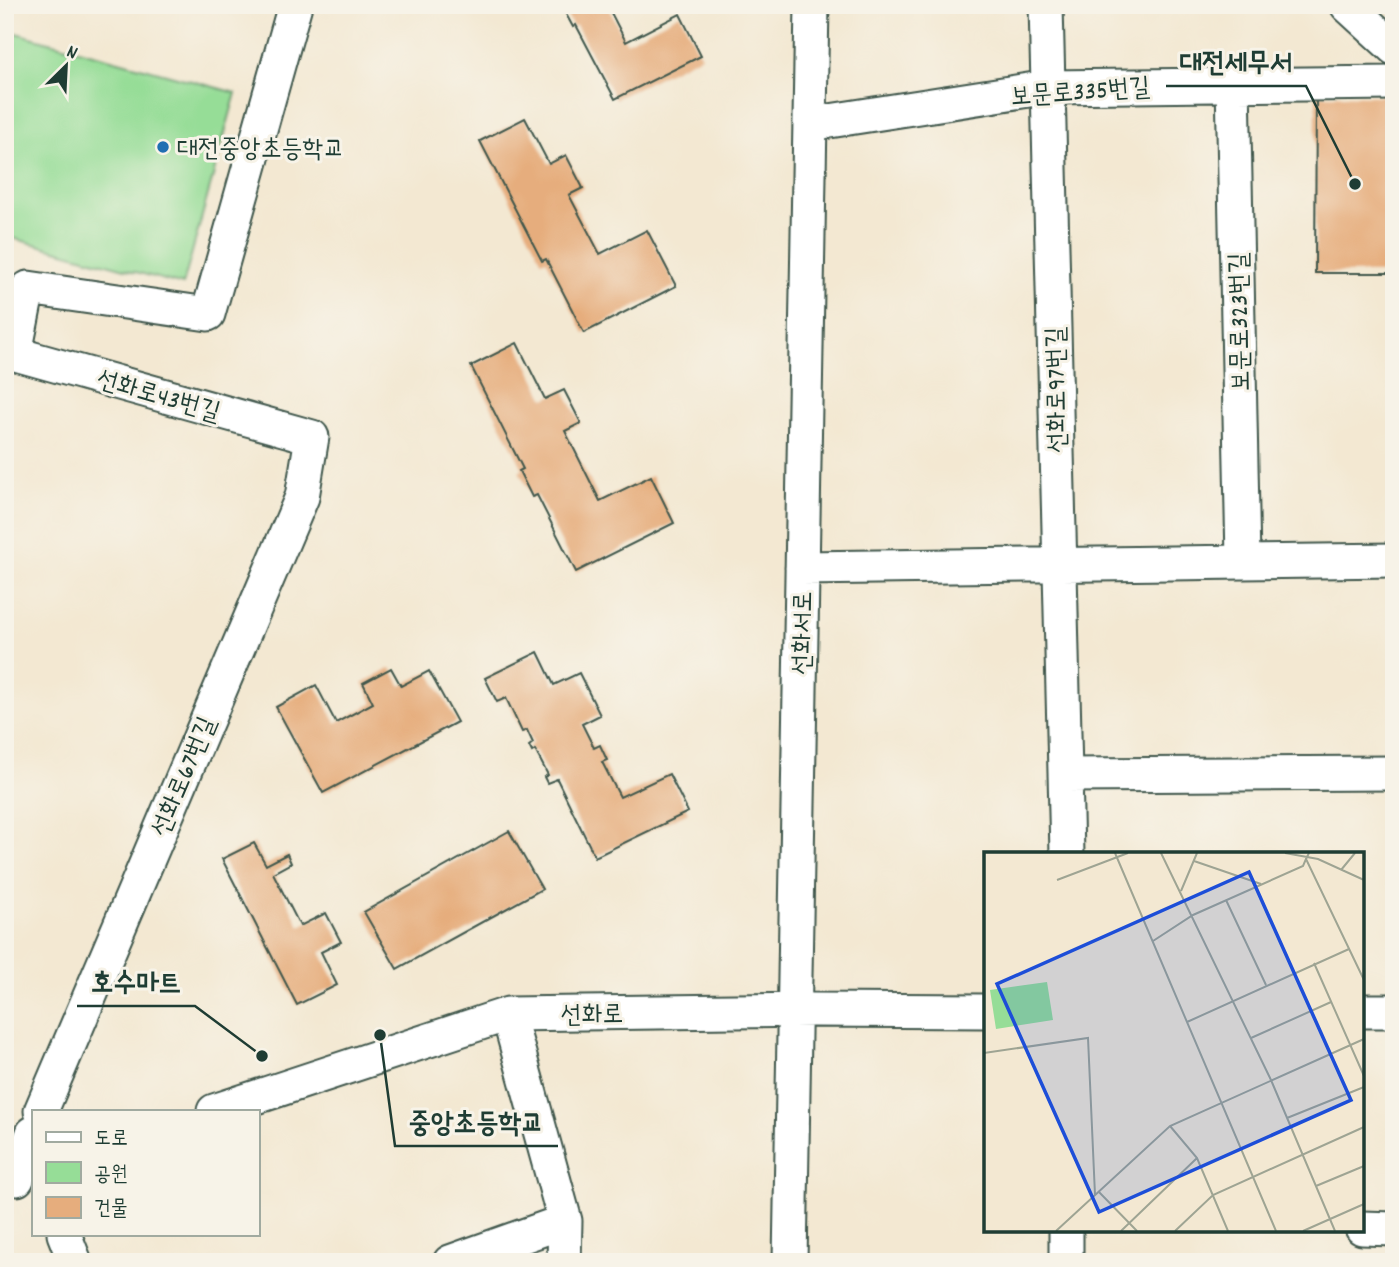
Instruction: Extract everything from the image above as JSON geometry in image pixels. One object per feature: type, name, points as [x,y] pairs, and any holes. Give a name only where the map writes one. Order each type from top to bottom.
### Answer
[{"type":"street","points":[[10,352],[28,288],[208,314],[295,5]]},
{"type":"street","name":"선화서로","points":[[790,1262],[812,5]]},
{"type":"street","name":"선화로97번길","points":[[1046,5],[1067,852]]},
{"type":"street","points":[[1347,5],[1394,48]]},
{"type":"street","name":"보문로323번길","points":[[1233,83],[1243,560]]},
{"type":"street","name":"보문로335번길","points":[[810,124],[1048,87],[1394,83]]},
{"type":"street","name":"선화로43번길","points":[[10,352],[312,437]]},
{"type":"street","name":"선화로67번길","points":[[41,1110],[302,497],[312,437]]},
{"type":"street","points":[[802,568],[1394,560]]},
{"type":"street","points":[[1065,775],[1394,773]]},
{"type":"street","name":"선화로","points":[[217,1110],[508,1014],[984,1011]]},
{"type":"street","points":[[1364,1011],[1394,1011]]},
{"type":"street","points":[[508,1014],[565,1221],[564,1262]]},
{"type":"street","points":[[18,1178],[32,1136]]},
{"type":"street","points":[[450,1262],[565,1221]]},
{"type":"street","points":[[1364,1228],[1394,1229]]},
{"type":"street","points":[[1066,1232],[1066,1262]]},
{"type":"street","points":[[65,1236],[75,1262]]},
{"type":"green space","points":[[5,30],[236,93],[183,285],[5,236]]},
{"type":"building","points":[[561,5],[607,5],[626,42],[680,14],[701,56],[615,99],[576,25],[573,27]]},
{"type":"building","points":[[1316,95],[1394,96],[1394,273],[1315,273]]},
{"type":"building","points":[[525,118],[549,164],[566,155],[583,188],[569,195],[600,254],[647,230],[676,286],[584,333],[546,259],[542,261],[480,141]]},
{"type":"building","points":[[517,343],[545,399],[564,390],[581,423],[565,431],[600,501],[651,476],[674,523],[576,572],[537,495],[532,497],[519,471],[523,469],[471,366]]},
{"type":"building","points":[[538,652],[554,685],[579,673],[600,715],[582,724],[594,748],[600,745],[607,760],[602,762],[620,797],[669,774],[688,812],[595,857],[557,779],[547,783],[544,777],[548,775],[535,750],[532,752],[529,746],[533,743],[527,730],[522,732],[506,698],[497,702],[485,678]]},
{"type":"building","points":[[391,668],[401,686],[429,671],[457,722],[323,793],[276,707],[316,685],[336,723],[373,703],[363,683]]},
{"type":"building","points":[[509,831],[542,889],[397,969],[364,912]]},
{"type":"building","points":[[254,843],[266,865],[287,854],[291,863],[273,873],[300,926],[326,913],[341,942],[321,952],[337,985],[297,1005],[222,859]]},
{"type":"place","name":"대전중앙초등학교","points":[[163,147]]},
{"type":"place","name":"대전세무서","points":[[1355,184]]},
{"type":"place","name":"중앙초등학교","points":[[380,1035]]},
{"type":"place","name":"호수마트","points":[[262,1056]]}]
